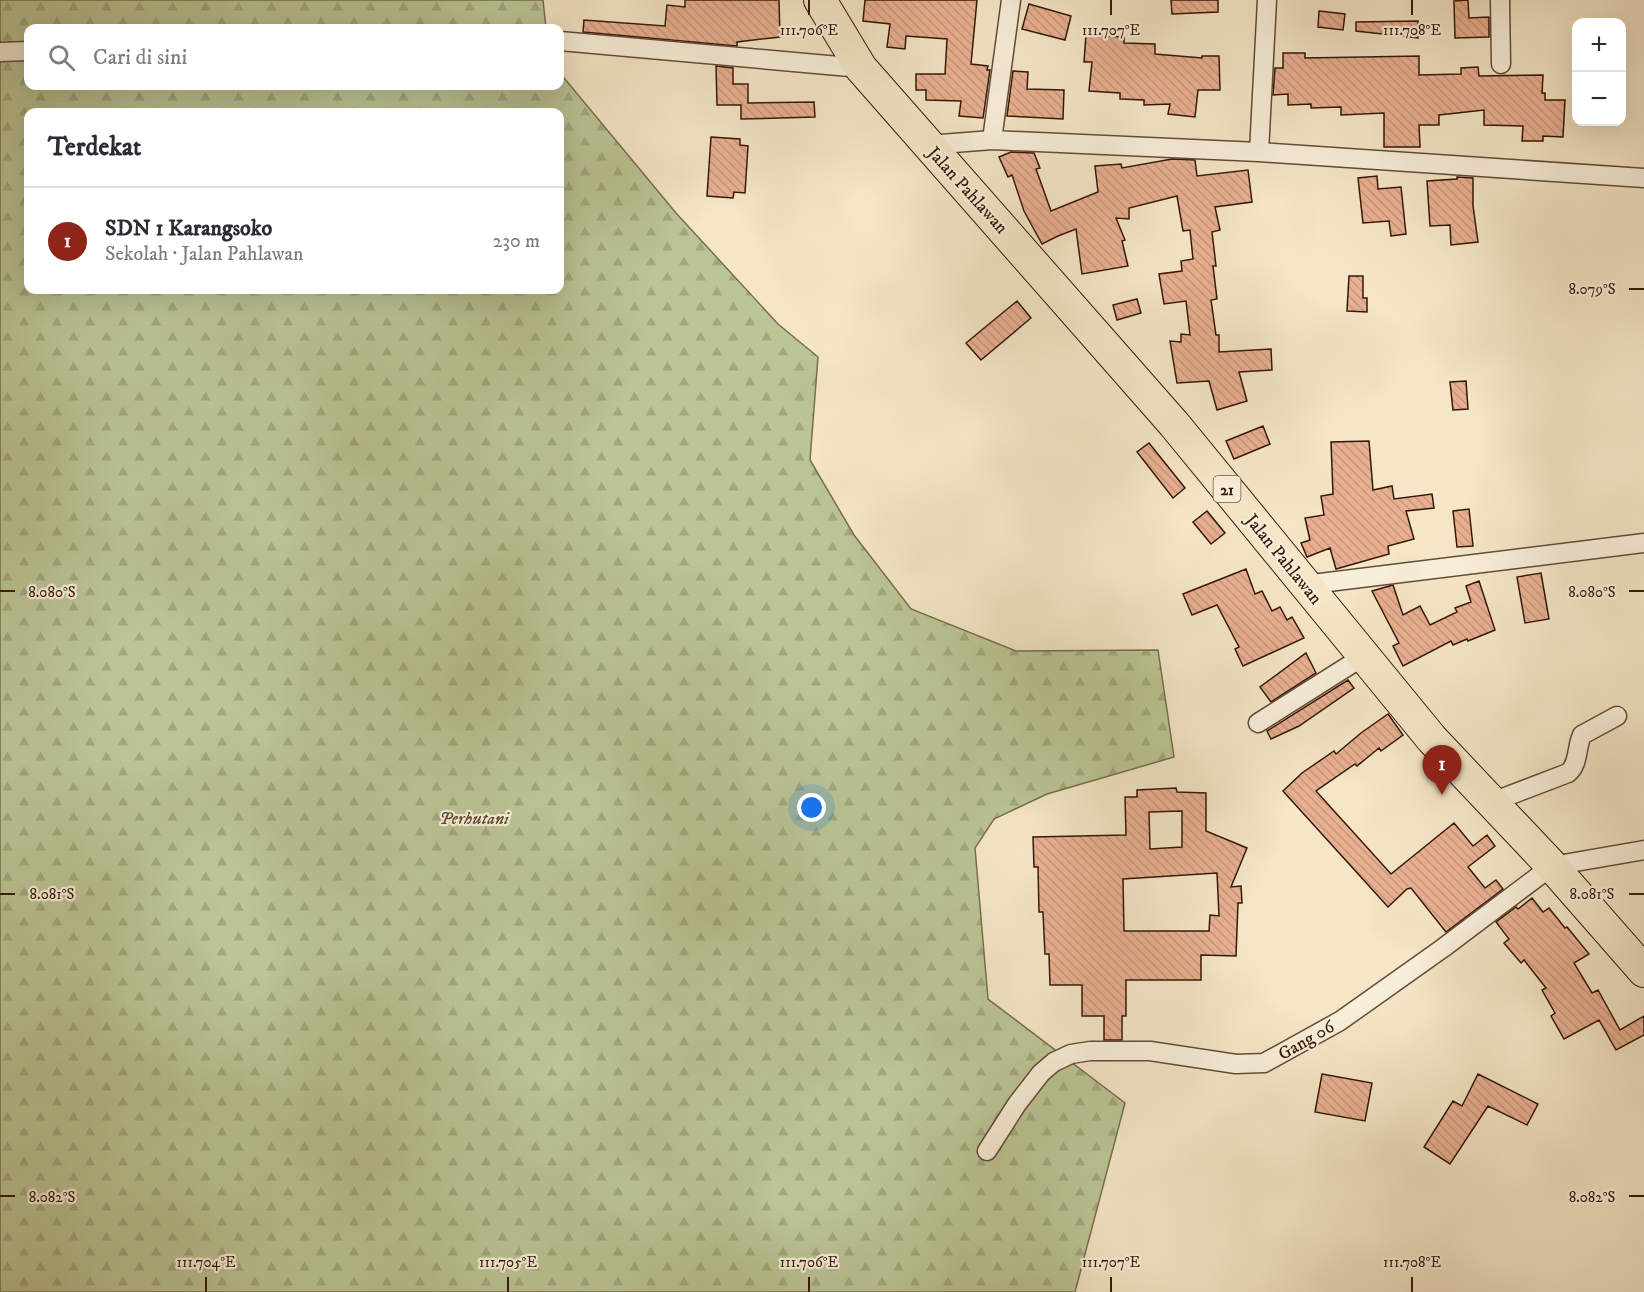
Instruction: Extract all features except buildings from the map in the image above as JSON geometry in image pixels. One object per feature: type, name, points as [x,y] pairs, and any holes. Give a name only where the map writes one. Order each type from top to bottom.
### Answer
[{"type":"highway","name":"Jalan Pahlawan","points":[[820,0],[861,68],[1174,424],[1432,739],[1552,866],[1644,971]]},
{"type":"street","points":[[992,140],[1011,0]]},
{"type":"street","points":[[1259,152],[1267,0]]},
{"type":"street","points":[[1500,0],[1501,64]]},
{"type":"street","points":[[564,41],[861,68]]},
{"type":"street","points":[[0,52],[24,51]]},
{"type":"street","points":[[928,145],[992,140],[1259,152],[1644,178]]},
{"type":"street","points":[[1304,585],[1644,543]]},
{"type":"street","points":[[1258,723],[1364,656]]},
{"type":"street","points":[[1492,802],[1568,773],[1573,769],[1581,735],[1617,716]]},
{"type":"street","points":[[1552,866],[1644,850]]},
{"type":"street","name":"Gang 06","points":[[987,1151],[1017,1104],[1041,1073],[1054,1062],[1071,1054],[1090,1051],[1150,1051],[1250,1064],[1271,1061],[1340,1021],[1443,948],[1552,866]]},
{"type":"green space","name":"Perhutani","points":[[0,0],[543,0],[546,24],[24,24],[24,90],[564,90],[564,78],[676,213],[778,324],[818,357],[810,460],[854,535],[911,609],[1016,651],[1158,650],[1174,757],[1047,794],[994,819],[975,848],[988,999],[1125,1103],[1075,1292],[0,1292]]},
{"type":"place","name":"SDN 1 Karangsoko","points":[[1442,795]]}]
